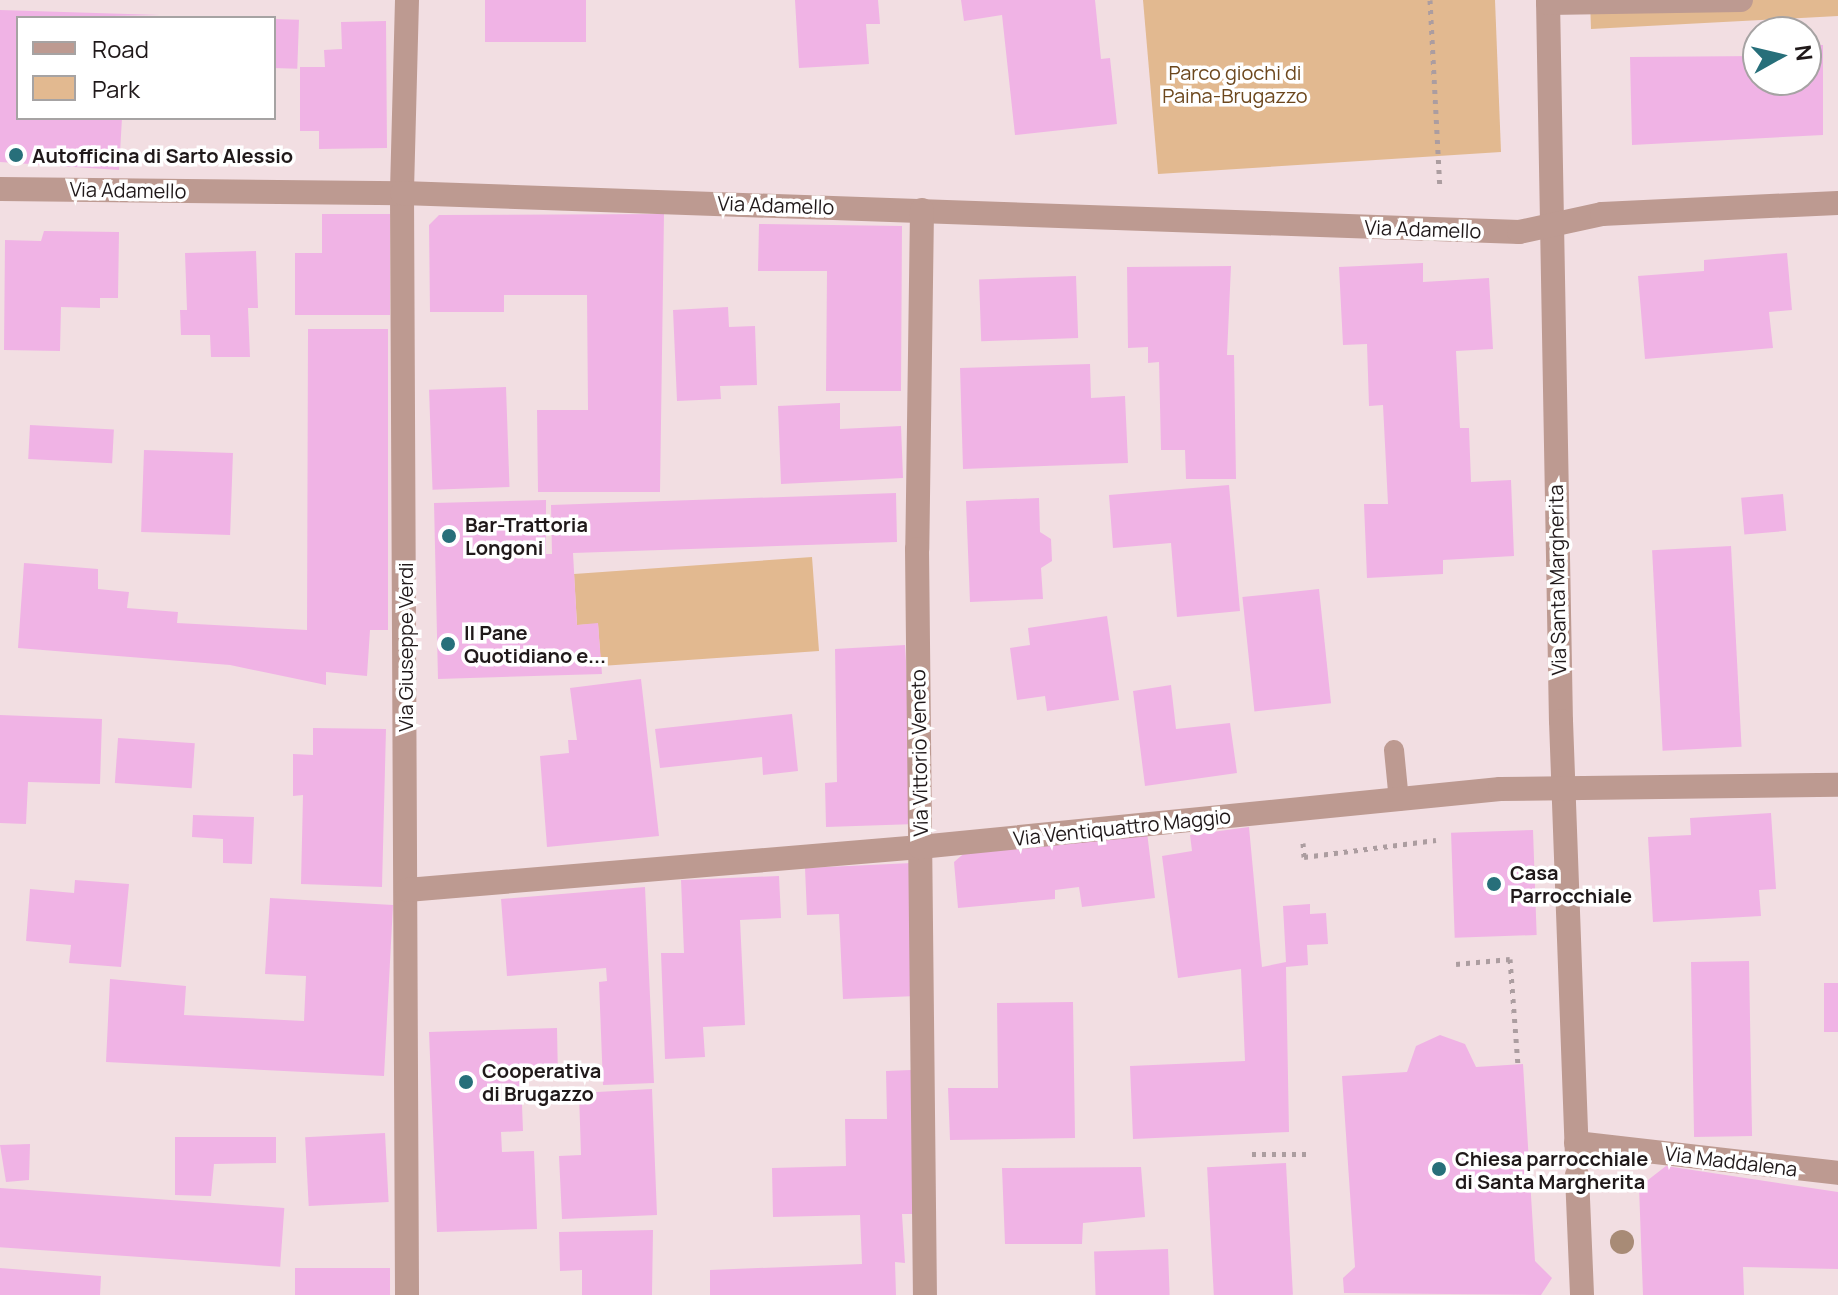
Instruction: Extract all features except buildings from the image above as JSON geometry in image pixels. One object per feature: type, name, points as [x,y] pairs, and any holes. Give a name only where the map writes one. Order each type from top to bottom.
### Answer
[{"type":"street","name":"Via Giuseppe Verdi","points":[[407,0],[402,193],[407,1295]]},
{"type":"street","points":[[1548,1],[1741,0]]},
{"type":"street","name":"Via Santa Margherita","points":[[1548,1],[1549,223],[1582,1295]]},
{"type":"street","name":"Via Adamello","points":[[0,189],[402,193],[1519,232],[1549,223],[1602,214],[1838,203]]},
{"type":"street","name":"Via Vittorio Veneto","points":[[922,210],[920,847],[925,1295]]},
{"type":"street","name":"Via Ventiquattro Maggio","points":[[407,890],[920,847],[1564,787],[1838,785]]},
{"type":"street","name":"Via Maddalena","points":[[1577,1159],[1838,1173]]},
{"type":"lane","points":[[1394,750],[1399,801]]},
{"type":"path","points":[[1430,0],[1440,189]]},
{"type":"path","points":[[1302,838],[1304,857],[1436,840]]},
{"type":"path","points":[[1456,964],[1510,959],[1518,1065]]},
{"type":"path","points":[[1252,1154],[1309,1154]]},
{"type":"green space","name":"Parco giochi di Paina-Brugazzo","points":[[1143,0],[1495,0],[1501,152],[1158,174]]},
{"type":"green space","points":[[1590,0],[1838,0],[1838,16],[1742,16],[1742,21],[1591,29]]},
{"type":"green space","points":[[812,557],[819,651],[601,666],[598,624],[577,625],[574,574]]},
{"type":"place","name":"Autofficina di Sarto Alessio","points":[[16,155]]},
{"type":"place","name":"Bar-Trattoria Longoni","points":[[449,536]]},
{"type":"place","name":"Il Pane Quotidiano e...","points":[[448,644]]},
{"type":"place","name":"Casa Parrocchiale","points":[[1494,884]]},
{"type":"place","name":"Cooperativa di Brugazzo","points":[[466,1082]]},
{"type":"place","name":"Chiesa parrocchiale di Santa Margherita","points":[[1439,1169]]}]
